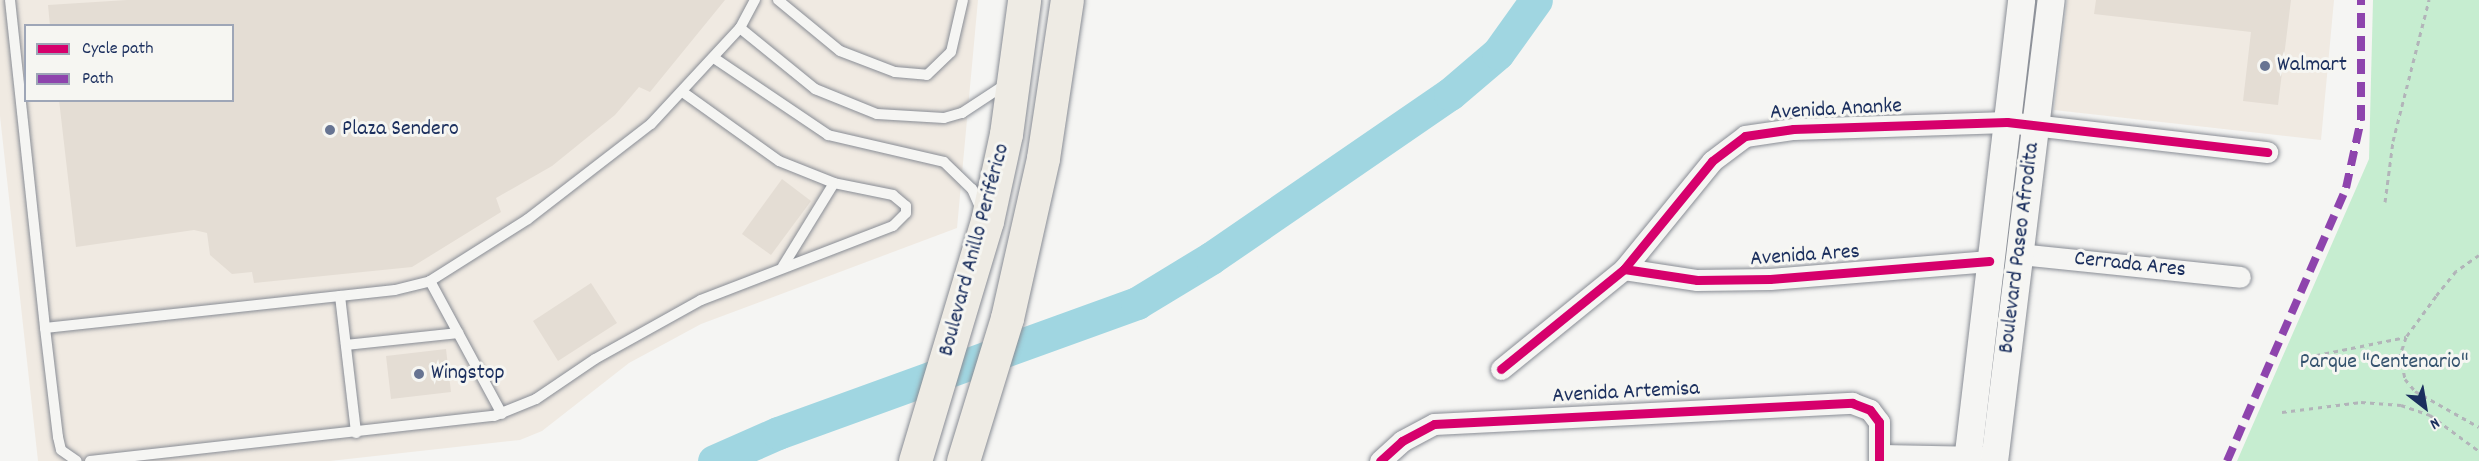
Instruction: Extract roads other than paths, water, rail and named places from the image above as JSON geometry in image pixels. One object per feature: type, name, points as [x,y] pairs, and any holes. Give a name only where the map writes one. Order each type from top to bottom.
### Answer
[{"type":"main road","name":"Boulevard Anillo Periférico","points":[[918,449],[987,221],[1015,77],[1024,0]]},
{"type":"main road","name":"Boulevard Anillo Periférico","points":[[963,461],[1007,318],[1043,158],[1066,0]]},
{"type":"street","name":"Boulevard Paseo Afrodita","points":[[1981,459],[1989,261],[2021,0]]},
{"type":"street","name":"Boulevard Paseo Afrodita","points":[[1981,459],[2019,254],[2051,0]]},
{"type":"street","name":"Avenida Ananke","points":[[1501,369],[1624,269],[1712,161],[1736,139],[1793,129],[2007,122],[2035,123],[2267,152]]},
{"type":"street","name":"Cerrada Ares","points":[[2019,254],[2240,277]]},
{"type":"street","name":"Avenida Ares","points":[[1624,269],[1697,280],[1770,279],[1989,261]]},
{"type":"street","name":"Avenida Artemisa","points":[[1380,461],[1417,432],[1462,422],[1852,403],[1870,410],[1879,422],[1880,458]]},
{"type":"street","points":[[1880,458],[1981,459]]},
{"type":"lane","points":[[10,0],[58,437],[62,450],[77,461]]},
{"type":"lane","points":[[45,328],[340,296],[430,282],[486,248],[591,173],[684,93],[740,28],[755,0]]},
{"type":"lane","points":[[778,0],[840,51],[895,72],[927,75],[951,52],[963,0]]},
{"type":"lane","points":[[740,28],[815,89],[877,114],[944,118],[970,108],[1015,77]]},
{"type":"lane","points":[[714,58],[828,135],[944,162],[972,189],[987,221]]},
{"type":"lane","points":[[90,461],[357,433],[502,414],[536,399],[596,359],[701,300],[783,266],[893,226],[906,213],[906,206],[893,195],[834,183],[779,161],[684,93]]},
{"type":"lane","points":[[783,266],[834,183]]},
{"type":"lane","points":[[430,282],[502,414]]},
{"type":"lane","points":[[340,296],[357,433]]},
{"type":"lane","points":[[346,345],[458,333]]},
{"type":"waterway","points":[[714,461],[778,433],[1137,303],[1211,258],[1450,94],[1498,53],[1536,0]]},
{"type":"place","name":"Walmart","points":[[2265,66]]},
{"type":"place","name":"Plaza Sendero","points":[[330,130]]},
{"type":"place","name":"Wingstop","points":[[419,374]]},
{"type":"park label","name":"Parque \"Centenario\"","points":[[2384,363]]}]
